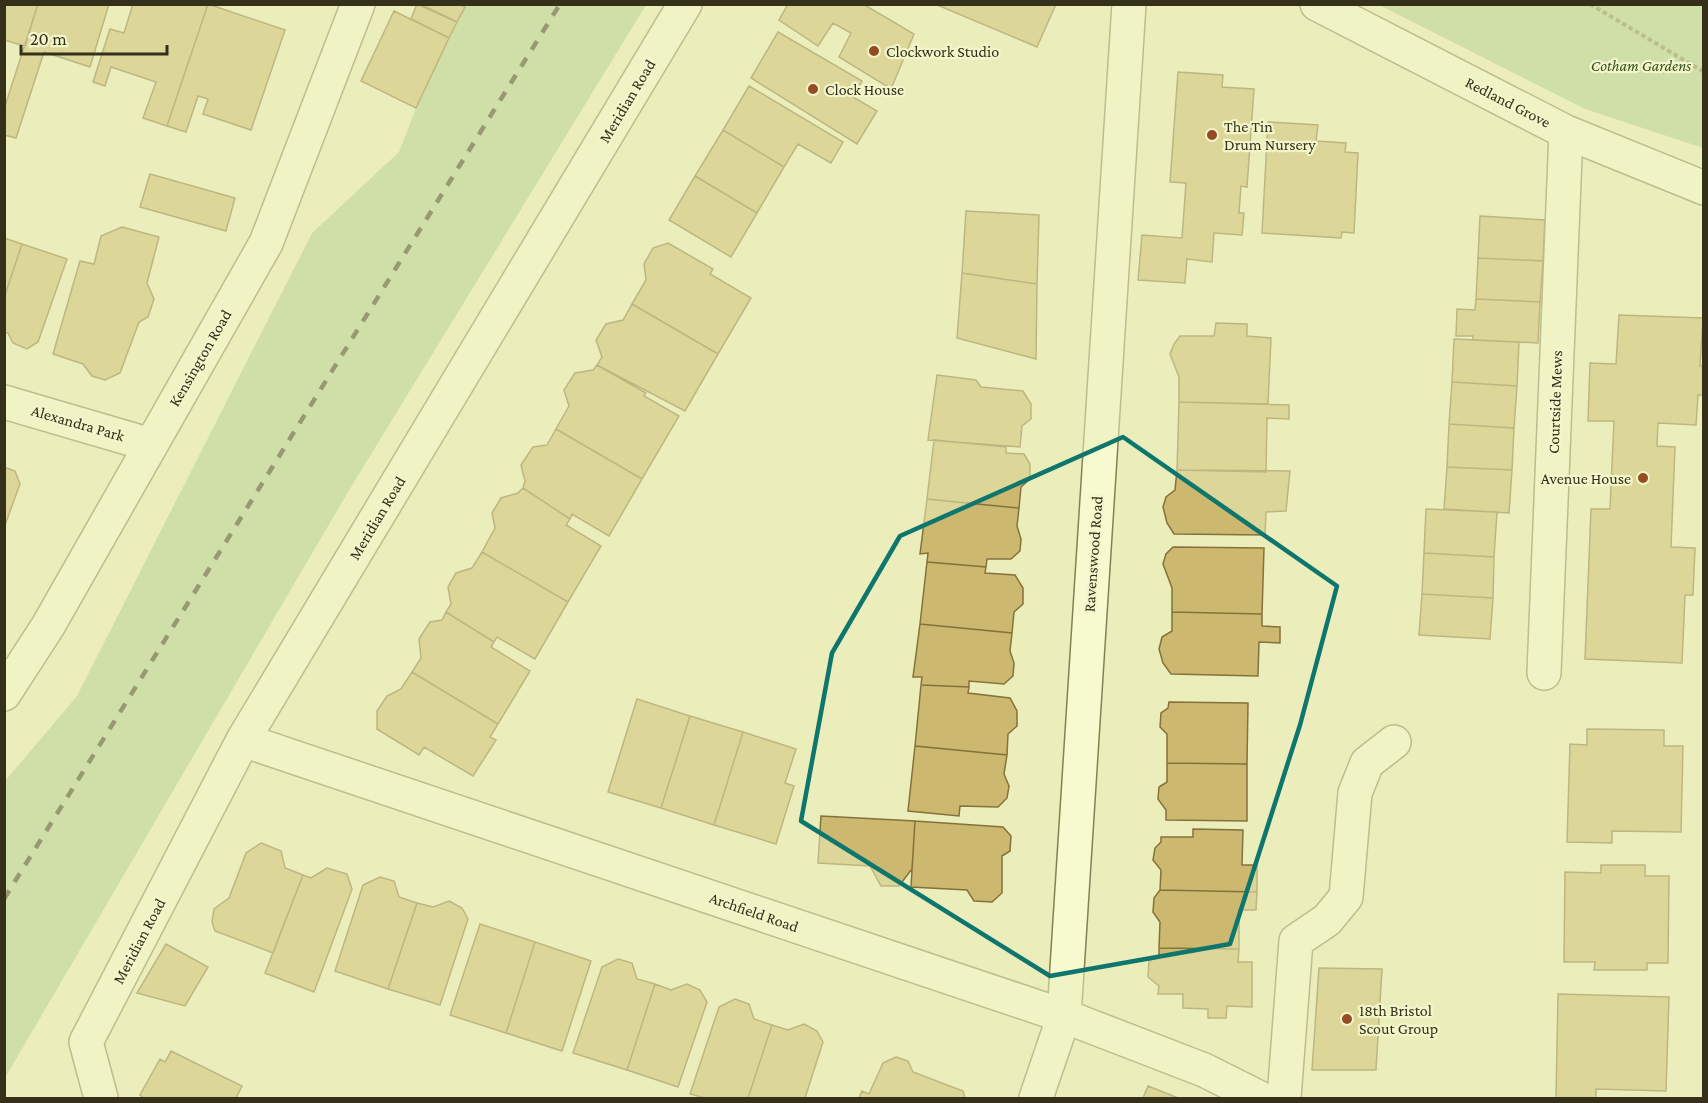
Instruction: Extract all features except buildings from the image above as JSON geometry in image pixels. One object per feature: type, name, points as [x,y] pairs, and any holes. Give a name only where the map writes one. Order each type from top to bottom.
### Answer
[{"type":"street","name":"Kensington Road","points":[[4,694],[48,626],[266,243],[358,4]]},
{"type":"street","name":"Meridian Road","points":[[100,1098],[86,1042],[243,740],[685,4]]},
{"type":"street","name":"Ravenswood Road","points":[[1036,1098],[1064,1016],[1129,4]]},
{"type":"street","name":"Redland Grove","points":[[1317,4],[1566,132],[1704,188]]},
{"type":"street","name":"Courtside Mews","points":[[1544,673],[1566,132]]},
{"type":"street","name":"Alexandra Park","points":[[4,402],[151,445]]},
{"type":"street","name":"Archfield Road","points":[[243,740],[1064,1016],[1204,1070],[1260,1098]]},
{"type":"street","points":[[1284,1098],[1296,941],[1328,920],[1346,897],[1355,793],[1367,763],[1394,742]]},
{"type":"path","points":[[1590,4],[1704,72]]},
{"type":"highlighted area","points":[[1123,437],[1337,586],[1300,725],[1230,944],[1050,976],[801,821],[832,653],[900,536]]},
{"type":"green space","points":[[466,5],[646,5],[348,492],[5,1078],[5,781],[77,696],[312,233],[399,152],[416,108]]},
{"type":"green space","name":"Cotham Gardens","points":[[1379,5],[1703,5],[1703,148],[1585,109]]},
{"type":"railway","points":[[4,899],[560,4]]},
{"type":"place","name":"Clockwork Studio","points":[[874,51]]},
{"type":"place","name":"Clock House","points":[[813,89]]},
{"type":"place","name":"The Tin Drum Nursery","points":[[1212,135]]},
{"type":"place","name":"Avenue House","points":[[1643,478]]},
{"type":"place","name":"18th Bristol Scout Group","points":[[1347,1019]]}]
